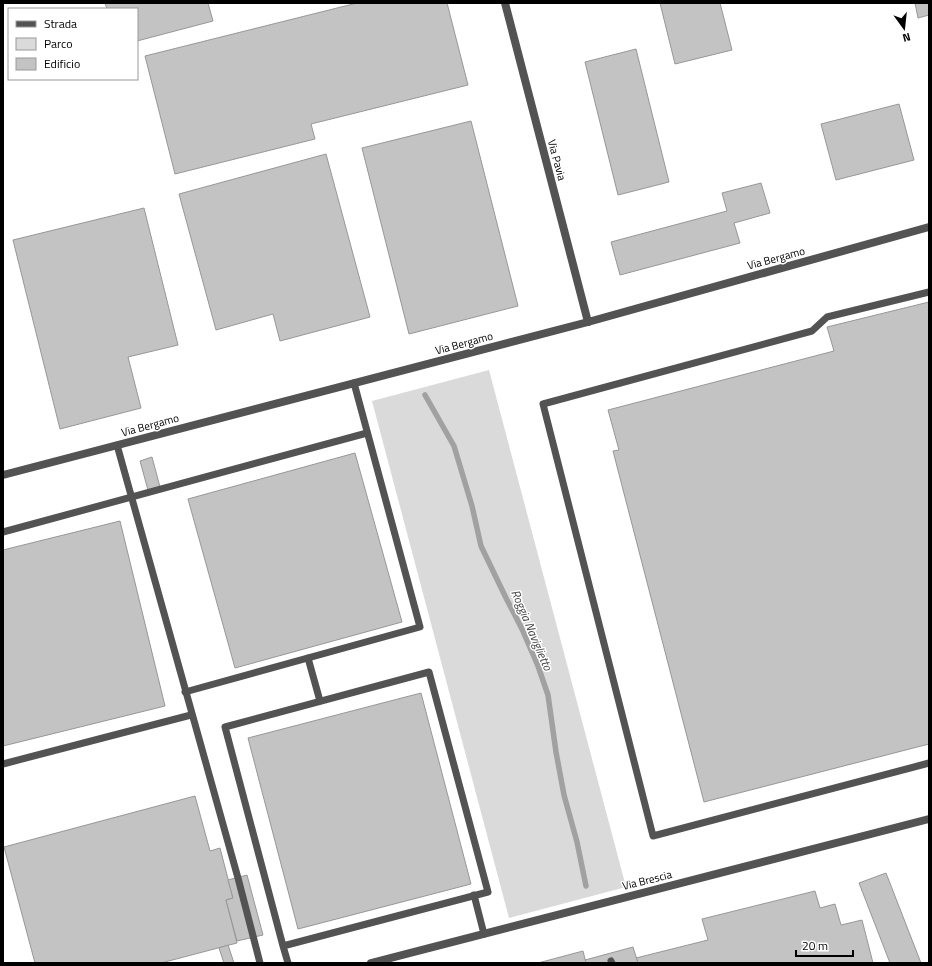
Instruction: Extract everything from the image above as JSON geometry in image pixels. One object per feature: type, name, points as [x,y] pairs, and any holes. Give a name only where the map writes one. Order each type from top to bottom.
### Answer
[{"type":"street","name":"Via Pavia","points":[[504,3],[588,322]]},
{"type":"street","name":"Via Bergamo","points":[[3,475],[588,322],[929,228]]},
{"type":"street","name":"Via Brescia","points":[[371,963],[929,819]]},
{"type":"lane","points":[[929,292],[827,317],[812,331],[543,404],[653,836],[929,763]]},
{"type":"lane","points":[[185,692],[420,627],[354,383]]},
{"type":"lane","points":[[3,532],[367,434]]},
{"type":"lane","points":[[117,445],[238,878],[260,963]]},
{"type":"lane","points":[[308,658],[320,701]]},
{"type":"lane","points":[[283,946],[488,892],[429,672],[225,727],[283,946],[288,963]]},
{"type":"lane","points":[[3,764],[192,715]]},
{"type":"lane","points":[[474,895],[484,934]]},
{"type":"green space","points":[[489,370],[626,887],[509,918],[372,401]]},
{"type":"building","points":[[105,3],[208,3],[213,21],[138,41],[138,8],[107,8]]},
{"type":"building","points":[[357,3],[447,3],[468,85],[311,124],[315,139],[175,174],[145,56]]},
{"type":"building","points":[[660,3],[720,3],[732,50],[675,64]]},
{"type":"building","points":[[915,3],[929,3],[929,15],[918,18]]},
{"type":"building","points":[[636,49],[669,182],[618,195],[585,62]]},
{"type":"building","points":[[899,104],[914,160],[836,180],[821,124]]},
{"type":"building","points":[[471,121],[518,306],[409,334],[362,148]]},
{"type":"building","points":[[326,154],[370,317],[280,341],[273,314],[216,330],[179,194]]},
{"type":"building","points":[[761,183],[770,213],[734,223],[740,243],[620,275],[611,242],[727,211],[722,193]]},
{"type":"building","points":[[144,208],[178,345],[128,357],[141,408],[60,429],[13,240]]},
{"type":"building","points":[[929,302],[929,744],[704,802],[613,451],[619,450],[608,410],[834,351],[827,327]]},
{"type":"building","points":[[355,453],[402,622],[235,668],[188,499]]},
{"type":"building","points":[[152,457],[160,487],[148,490],[140,461]]},
{"type":"building","points":[[120,521],[165,706],[3,746],[3,550]]},
{"type":"building","points":[[421,693],[471,884],[298,929],[248,738]]},
{"type":"building","points":[[195,796],[210,851],[220,848],[233,898],[226,900],[237,943],[161,963],[35,963],[4,847]]},
{"type":"building","points":[[886,873],[921,963],[890,963],[859,883]]},
{"type":"building","points":[[247,875],[263,935],[237,941],[226,900],[233,898],[228,880]]},
{"type":"building","points":[[815,891],[820,908],[835,904],[841,925],[862,920],[873,963],[638,963],[636,958],[708,940],[702,919]]},
{"type":"building","points":[[228,945],[234,963],[224,963],[219,948]]},
{"type":"building","points":[[633,947],[638,963],[586,963],[585,960]]},
{"type":"building","points":[[583,951],[586,963],[538,963]]},
{"type":"waterway","name":"Roggia Naviglietto","points":[[425,395],[454,446],[472,506],[481,546],[522,629],[538,666],[548,695],[564,795],[577,842],[586,886]]}]
